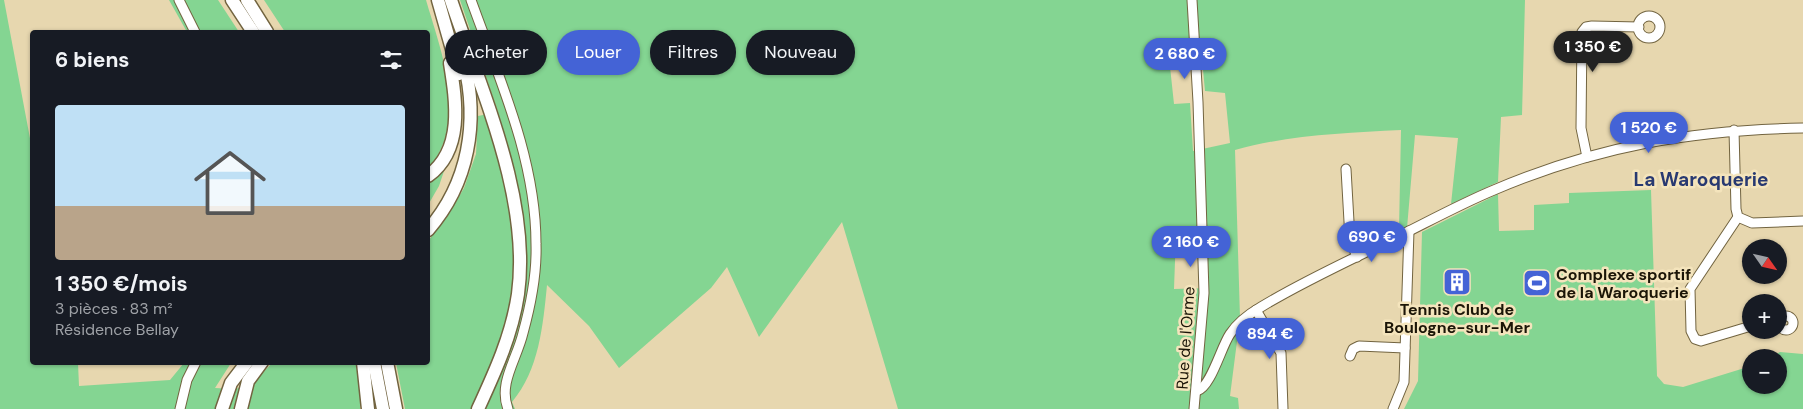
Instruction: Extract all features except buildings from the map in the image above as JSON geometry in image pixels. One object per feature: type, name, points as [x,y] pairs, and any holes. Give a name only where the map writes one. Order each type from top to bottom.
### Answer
[{"type":"highway","points":[[232,0],[252,30]]},
{"type":"highway","points":[[247,0],[266,30]]},
{"type":"highway","points":[[254,0],[273,30]]},
{"type":"highway","points":[[430,174],[439,166],[450,147],[456,113],[450,61],[436,0]]},
{"type":"highway","points":[[430,215],[451,180],[459,156],[464,110],[459,74],[436,0]]},
{"type":"highway","points":[[430,227],[446,206],[459,180],[466,160],[471,126],[468,79],[447,0]]},
{"type":"highway","points":[[451,0],[508,173],[520,235],[520,277],[512,320],[503,351],[478,409]]},
{"type":"highway","points":[[222,409],[231,383],[245,365]]},
{"type":"highway","points":[[241,409],[246,386],[260,365]]},
{"type":"highway","points":[[363,365],[368,409]]},
{"type":"highway","points":[[375,365],[383,409]]},
{"type":"highway","points":[[388,365],[396,409]]},
{"type":"street","points":[[179,0],[194,30]]},
{"type":"street","points":[[470,0],[516,126],[530,176],[536,223],[532,294],[523,335],[504,390],[508,409]]},
{"type":"street","name":"Rue de l'Orme","points":[[1192,0],[1204,286],[1197,391],[1194,409]]},
{"type":"street","points":[[1587,157],[1581,128],[1582,32],[1586,27],[1592,26],[1638,27]]},
{"type":"street","points":[[1197,391],[1201,390],[1208,379],[1231,332],[1256,310],[1357,257],[1497,189],[1587,157],[1656,140],[1734,130],[1803,128]]},
{"type":"street","points":[[1734,130],[1736,209],[1738,217],[1749,223],[1803,221]]},
{"type":"street","points":[[1346,169],[1350,239],[1357,257]]},
{"type":"street","points":[[1738,217],[1690,289],[1691,331],[1693,338],[1699,341],[1742,329]]},
{"type":"street","points":[[1393,409],[1403,388],[1409,231]]},
{"type":"street","points":[[1256,310],[1281,353],[1283,409]]},
{"type":"street","points":[[1350,356],[1353,349],[1359,346],[1405,348]]},
{"type":"street","points":[[180,409],[187,380],[194,365]]},
{"type":"green space","points":[[0,0],[4,0],[30,138],[30,365],[78,365],[79,386],[170,380],[182,365],[230,365],[215,388],[236,389],[257,379],[270,365],[357,365],[362,392],[360,409],[0,409]]},
{"type":"green space","points":[[169,0],[218,0],[238,30],[186,30]]},
{"type":"green space","points":[[264,0],[426,0],[443,58],[450,99],[445,139],[437,157],[444,171],[439,186],[430,202],[430,30],[284,30]]},
{"type":"green space","points":[[460,0],[1525,0],[1522,115],[1501,117],[1498,182],[1451,204],[1458,138],[1415,135],[1407,228],[1399,230],[1401,130],[1296,138],[1235,150],[1240,318],[1230,396],[1238,398],[1239,409],[898,409],[842,222],[759,337],[727,267],[711,288],[619,368],[589,326],[547,285],[538,347],[528,376],[512,402],[515,409],[405,409],[396,365],[430,365],[430,238],[447,217],[464,188],[476,154],[478,116],[498,112],[485,75],[547,75],[547,30],[470,30]],"holes":[[[1168,48],[1201,48],[1205,91],[1225,93],[1230,143],[1193,151],[1190,103],[1174,104]],[[1176,234],[1207,234],[1209,288],[1174,289]]]},
{"type":"green space","name":"Complexe sportif de la Waroquerie","points":[[1651,190],[1657,376],[1664,384],[1683,387],[1742,369],[1742,394],[1787,394],[1787,353],[1803,354],[1803,409],[1404,409],[1418,381],[1422,232],[1498,194],[1499,231],[1534,230],[1534,205],[1569,203],[1569,193]]},
{"type":"place","name":"Tennis Club de Boulogne-sur-Mer","points":[[1457,282]]},
{"type":"place","name":"Complexe sportif de la Waroquerie","points":[[1537,283]]},
{"type":"district","name":"La Waroquerie","points":[[1701,179]]}]
